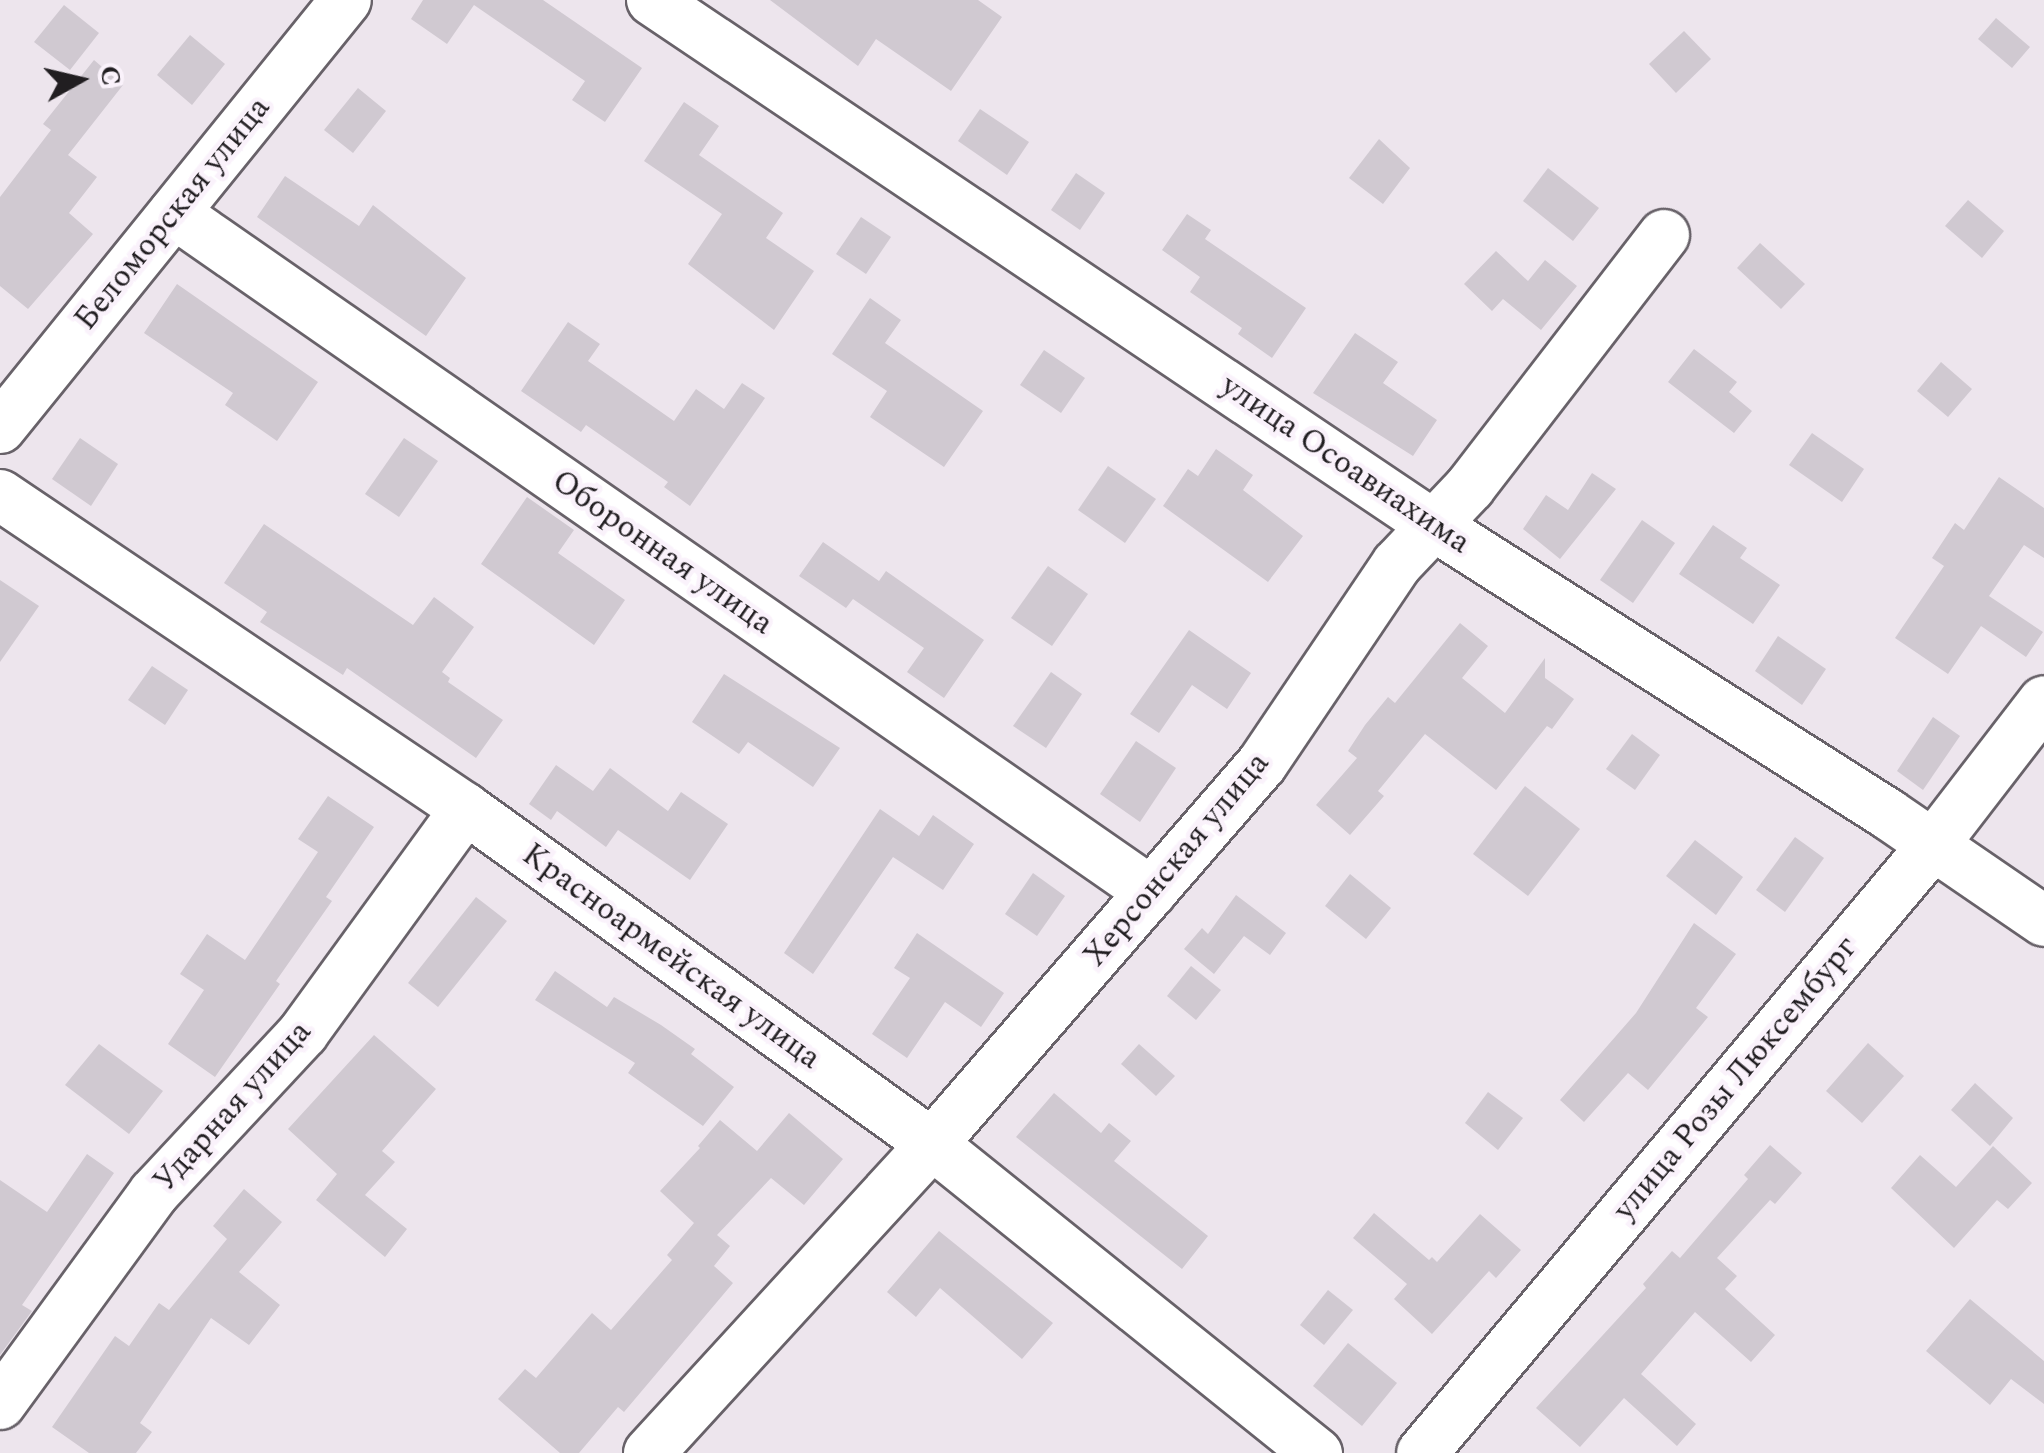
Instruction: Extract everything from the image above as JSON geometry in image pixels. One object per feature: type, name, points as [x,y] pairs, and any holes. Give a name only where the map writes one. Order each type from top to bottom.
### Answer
[{"type":"street","name":"Беломорская улица","points":[[0,428],[346,0]]},
{"type":"street","name":"улица Осоавиахима","points":[[652,0],[1433,525],[1934,844],[2044,920]]},
{"type":"street","name":"Оборонная улица","points":[[174,214],[1151,892]]},
{"type":"street","name":"Херсонская улица","points":[[649,1453],[932,1144],[1262,764],[1397,564],[1470,487],[1664,235]]},
{"type":"street","name":"Красноармейская улица","points":[[0,495],[466,809],[932,1144],[1317,1453]]},
{"type":"street","name":"улица Розы Люксембург","points":[[1422,1453],[1934,844],[2044,701]]},
{"type":"street","name":"Ударная улица","points":[[0,1404],[154,1193],[303,1032],[466,809]]},
{"type":"building","points":[[423,0],[543,0],[642,68],[605,122],[572,100],[585,81],[474,5],[447,44],[411,19]]},
{"type":"building","points":[[770,0],[978,0],[1002,17],[951,91],[876,39],[858,66]]},
{"type":"building","points":[[64,5],[99,33],[70,70],[34,42]]},
{"type":"building","points":[[1996,18],[2030,47],[2012,68],[1978,39]]},
{"type":"building","points":[[1684,31],[1711,59],[1676,93],[1649,64]]},
{"type":"building","points":[[190,35],[225,64],[192,105],[157,75]]},
{"type":"building","points":[[94,60],[123,85],[68,155],[97,177],[69,213],[93,234],[28,309],[0,286],[0,197],[51,130],[43,124]]},
{"type":"building","points":[[358,88],[386,111],[353,153],[324,130]]},
{"type":"building","points":[[684,102],[719,126],[699,155],[783,213],[766,238],[814,271],[774,330],[688,264],[722,214],[644,161]]},
{"type":"building","points":[[980,109],[1029,142],[1007,175],[958,141]]},
{"type":"building","points":[[1379,139],[1410,168],[1383,204],[1349,178]]},
{"type":"building","points":[[1548,168],[1599,208],[1573,241],[1523,201]]},
{"type":"building","points":[[1076,173],[1105,193],[1080,230],[1051,210]]},
{"type":"building","points":[[285,176],[359,226],[373,205],[466,278],[426,336],[257,217]]},
{"type":"building","points":[[1968,200],[2004,231],[1982,258],[1945,226]]},
{"type":"building","points":[[1187,214],[1211,230],[1205,239],[1306,308],[1272,358],[1238,334],[1242,328],[1190,292],[1200,277],[1162,250]]},
{"type":"building","points":[[861,217],[891,237],[866,274],[836,254]]},
{"type":"building","points":[[1760,243],[1805,284],[1781,309],[1737,268]]},
{"type":"building","points":[[1496,251],[1528,281],[1545,260],[1577,286],[1541,330],[1503,299],[1492,311],[1464,284]]},
{"type":"building","points":[[177,284],[318,382],[277,441],[225,405],[233,393],[144,333]]},
{"type":"building","points":[[870,298],[901,320],[885,343],[983,411],[944,467],[870,417],[887,391],[832,354]]},
{"type":"building","points":[[568,322],[600,344],[588,361],[674,421],[696,389],[724,409],[742,383],[765,398],[690,506],[664,487],[668,482],[586,425],[581,432],[521,391]]},
{"type":"building","points":[[1355,333],[1398,362],[1383,383],[1437,420],[1413,456],[1313,393]]},
{"type":"building","points":[[1694,349],[1737,382],[1729,392],[1752,411],[1734,433],[1668,382]]},
{"type":"building","points":[[1044,350],[1085,378],[1061,413],[1020,385]]},
{"type":"building","points":[[1941,362],[1972,389],[1948,417],[1917,391]]},
{"type":"building","points":[[1812,433],[1864,469],[1842,502],[1789,465]]},
{"type":"building","points":[[80,438],[118,464],[91,506],[52,479]]},
{"type":"building","points":[[404,438],[438,461],[399,517],[365,494]]},
{"type":"building","points":[[1216,449],[1253,475],[1243,490],[1303,536],[1268,582],[1163,506],[1188,469],[1198,476]]},
{"type":"building","points":[[1108,466],[1156,499],[1125,543],[1078,510]]},
{"type":"building","points":[[1592,473],[1616,489],[1560,559],[1523,529],[1546,495],[1568,510]]},
{"type":"building","points":[[1999,477],[2044,508],[2044,558],[2024,545],[1989,596],[2043,632],[2026,657],[1981,626],[1948,674],[1895,638],[1944,566],[1932,558],[1955,523],[1964,530]]},
{"type":"building","points":[[527,497],[574,530],[558,553],[625,600],[594,645],[481,564]]},
{"type":"building","points":[[1642,520],[1675,543],[1633,603],[1600,580]]},
{"type":"building","points":[[264,524],[413,625],[434,597],[474,627],[442,672],[450,678],[448,682],[503,720],[476,758],[347,668],[343,675],[260,622],[267,612],[224,583]]},
{"type":"building","points":[[1713,525],[1747,548],[1740,558],[1780,585],[1753,624],[1679,574]]},
{"type":"building","points":[[823,542],[879,581],[886,571],[984,640],[944,698],[907,672],[924,648],[853,599],[846,608],[799,576]]},
{"type":"building","points":[[1048,566],[1088,594],[1052,646],[1011,618]]},
{"type":"building","points":[[0,580],[39,606],[0,662]]},
{"type":"building","points":[[1460,623],[1488,646],[1462,678],[1505,713],[1545,658],[1545,678],[1574,699],[1496,790],[1425,734],[1378,791],[1384,796],[1350,835],[1316,805],[1357,758],[1348,751],[1365,725],[1388,697],[1395,703]]},
{"type":"building","points":[[1189,630],[1251,673],[1227,709],[1192,685],[1159,733],[1130,714]]},
{"type":"building","points":[[1778,636],[1826,669],[1802,705],[1755,671]]},
{"type":"building","points":[[152,666],[188,690],[165,725],[128,700]]},
{"type":"building","points":[[1051,672],[1082,694],[1046,748],[1013,726]]},
{"type":"building","points":[[724,674],[840,748],[813,787],[748,742],[739,754],[692,722]]},
{"type":"building","points":[[1933,717],[1960,736],[1923,790],[1897,771]]},
{"type":"building","points":[[1632,734],[1660,755],[1635,790],[1606,769]]},
{"type":"building","points":[[1136,741],[1176,768],[1140,822],[1100,794]]},
{"type":"building","points":[[556,765],[593,791],[610,768],[668,811],[681,792],[728,824],[690,880],[618,830],[606,847],[557,811],[551,820],[529,804]]},
{"type":"building","points":[[1525,786],[1580,829],[1528,896],[1473,854]]},
{"type":"building","points":[[328,796],[374,827],[326,897],[332,901],[276,981],[280,984],[215,1077],[168,1044],[204,990],[180,974],[207,934],[245,960],[318,852],[298,839]]},
{"type":"building","points":[[880,809],[919,836],[933,815],[974,844],[943,890],[893,857],[813,974],[784,953]]},
{"type":"building","points":[[1795,837],[1824,858],[1785,912],[1756,890]]},
{"type":"building","points":[[1695,840],[1743,877],[1716,915],[1666,876]]},
{"type":"building","points":[[1033,873],[1065,896],[1037,936],[1005,914]]},
{"type":"building","points":[[1350,874],[1391,908],[1366,939],[1325,906]]},
{"type":"building","points":[[1236,895],[1286,933],[1270,955],[1244,936],[1214,974],[1184,949],[1202,928],[1208,934]]},
{"type":"building","points":[[476,897],[507,921],[438,1007],[408,983]]},
{"type":"building","points":[[1694,923],[1736,954],[1696,1008],[1708,1017],[1648,1090],[1628,1073],[1584,1122],[1560,1100],[1636,1013]]},
{"type":"building","points":[[917,933],[1004,993],[981,1027],[945,1002],[907,1058],[872,1034],[910,978],[894,968]]},
{"type":"building","points":[[1191,966],[1221,990],[1196,1020],[1167,996]]},
{"type":"building","points":[[555,971],[607,1007],[614,997],[661,1025],[695,1049],[691,1054],[734,1087],[703,1126],[628,1073],[635,1063],[535,1000]]},
{"type":"building","points":[[374,1035],[436,1089],[382,1151],[395,1162],[365,1195],[407,1229],[385,1257],[316,1200],[337,1174],[288,1129]]},
{"type":"building","points":[[1868,1043],[1904,1076],[1862,1123],[1826,1091]]},
{"type":"building","points":[[99,1044],[163,1091],[129,1134],[65,1085]]},
{"type":"building","points":[[1139,1044],[1175,1076],[1156,1096],[1121,1064]]},
{"type":"building","points":[[1975,1083],[2013,1118],[1990,1146],[1951,1110]]},
{"type":"building","points":[[1488,1092],[1523,1118],[1498,1150],[1465,1123]]},
{"type":"building","points":[[1054,1093],[1101,1133],[1109,1123],[1131,1141],[1114,1161],[1208,1236],[1182,1269],[1016,1137]]},
{"type":"building","points":[[789,1113],[843,1159],[804,1205],[771,1178],[717,1235],[730,1246],[714,1266],[733,1283],[624,1412],[618,1407],[579,1453],[560,1453],[498,1399],[525,1369],[536,1378],[592,1313],[611,1330],[672,1260],[667,1255],[694,1223],[660,1191],[720,1120],[757,1151]]},
{"type":"building","points":[[1770,1145],[1802,1173],[1775,1204],[1770,1200],[1717,1258],[1737,1276],[1725,1289],[1775,1335],[1751,1362],[1695,1312],[1641,1374],[1696,1424],[1677,1446],[1624,1398],[1580,1447],[1536,1408],[1646,1288],[1643,1284],[1672,1251],[1680,1258],[1748,1179],[1744,1175]]},
{"type":"building","points":[[1993,1146],[2032,1183],[2008,1209],[1997,1200],[1954,1248],[1891,1188],[1920,1155],[1956,1187]]},
{"type":"building","points":[[87,1154],[114,1173],[22,1305],[32,1311],[0,1355],[0,1180],[47,1212]]},
{"type":"building","points":[[244,1189],[282,1222],[239,1272],[280,1305],[249,1345],[211,1318],[140,1423],[152,1432],[136,1453],[89,1453],[52,1427],[115,1336],[129,1346],[159,1303],[169,1310],[227,1239],[213,1226]]},
{"type":"building","points":[[1374,1213],[1429,1260],[1432,1257],[1437,1262],[1480,1214],[1521,1250],[1496,1278],[1489,1271],[1432,1334],[1394,1299],[1407,1284],[1353,1238]]},
{"type":"building","points":[[939,1231],[1053,1323],[1022,1359],[940,1288],[916,1317],[887,1292]]},
{"type":"building","points":[[1328,1290],[1353,1310],[1324,1345],[1300,1325]]},
{"type":"building","points":[[1970,1299],[2044,1361],[2044,1404],[2011,1379],[1990,1405],[1926,1351]]},
{"type":"building","points":[[1348,1343],[1397,1383],[1362,1426],[1313,1386]]}]
